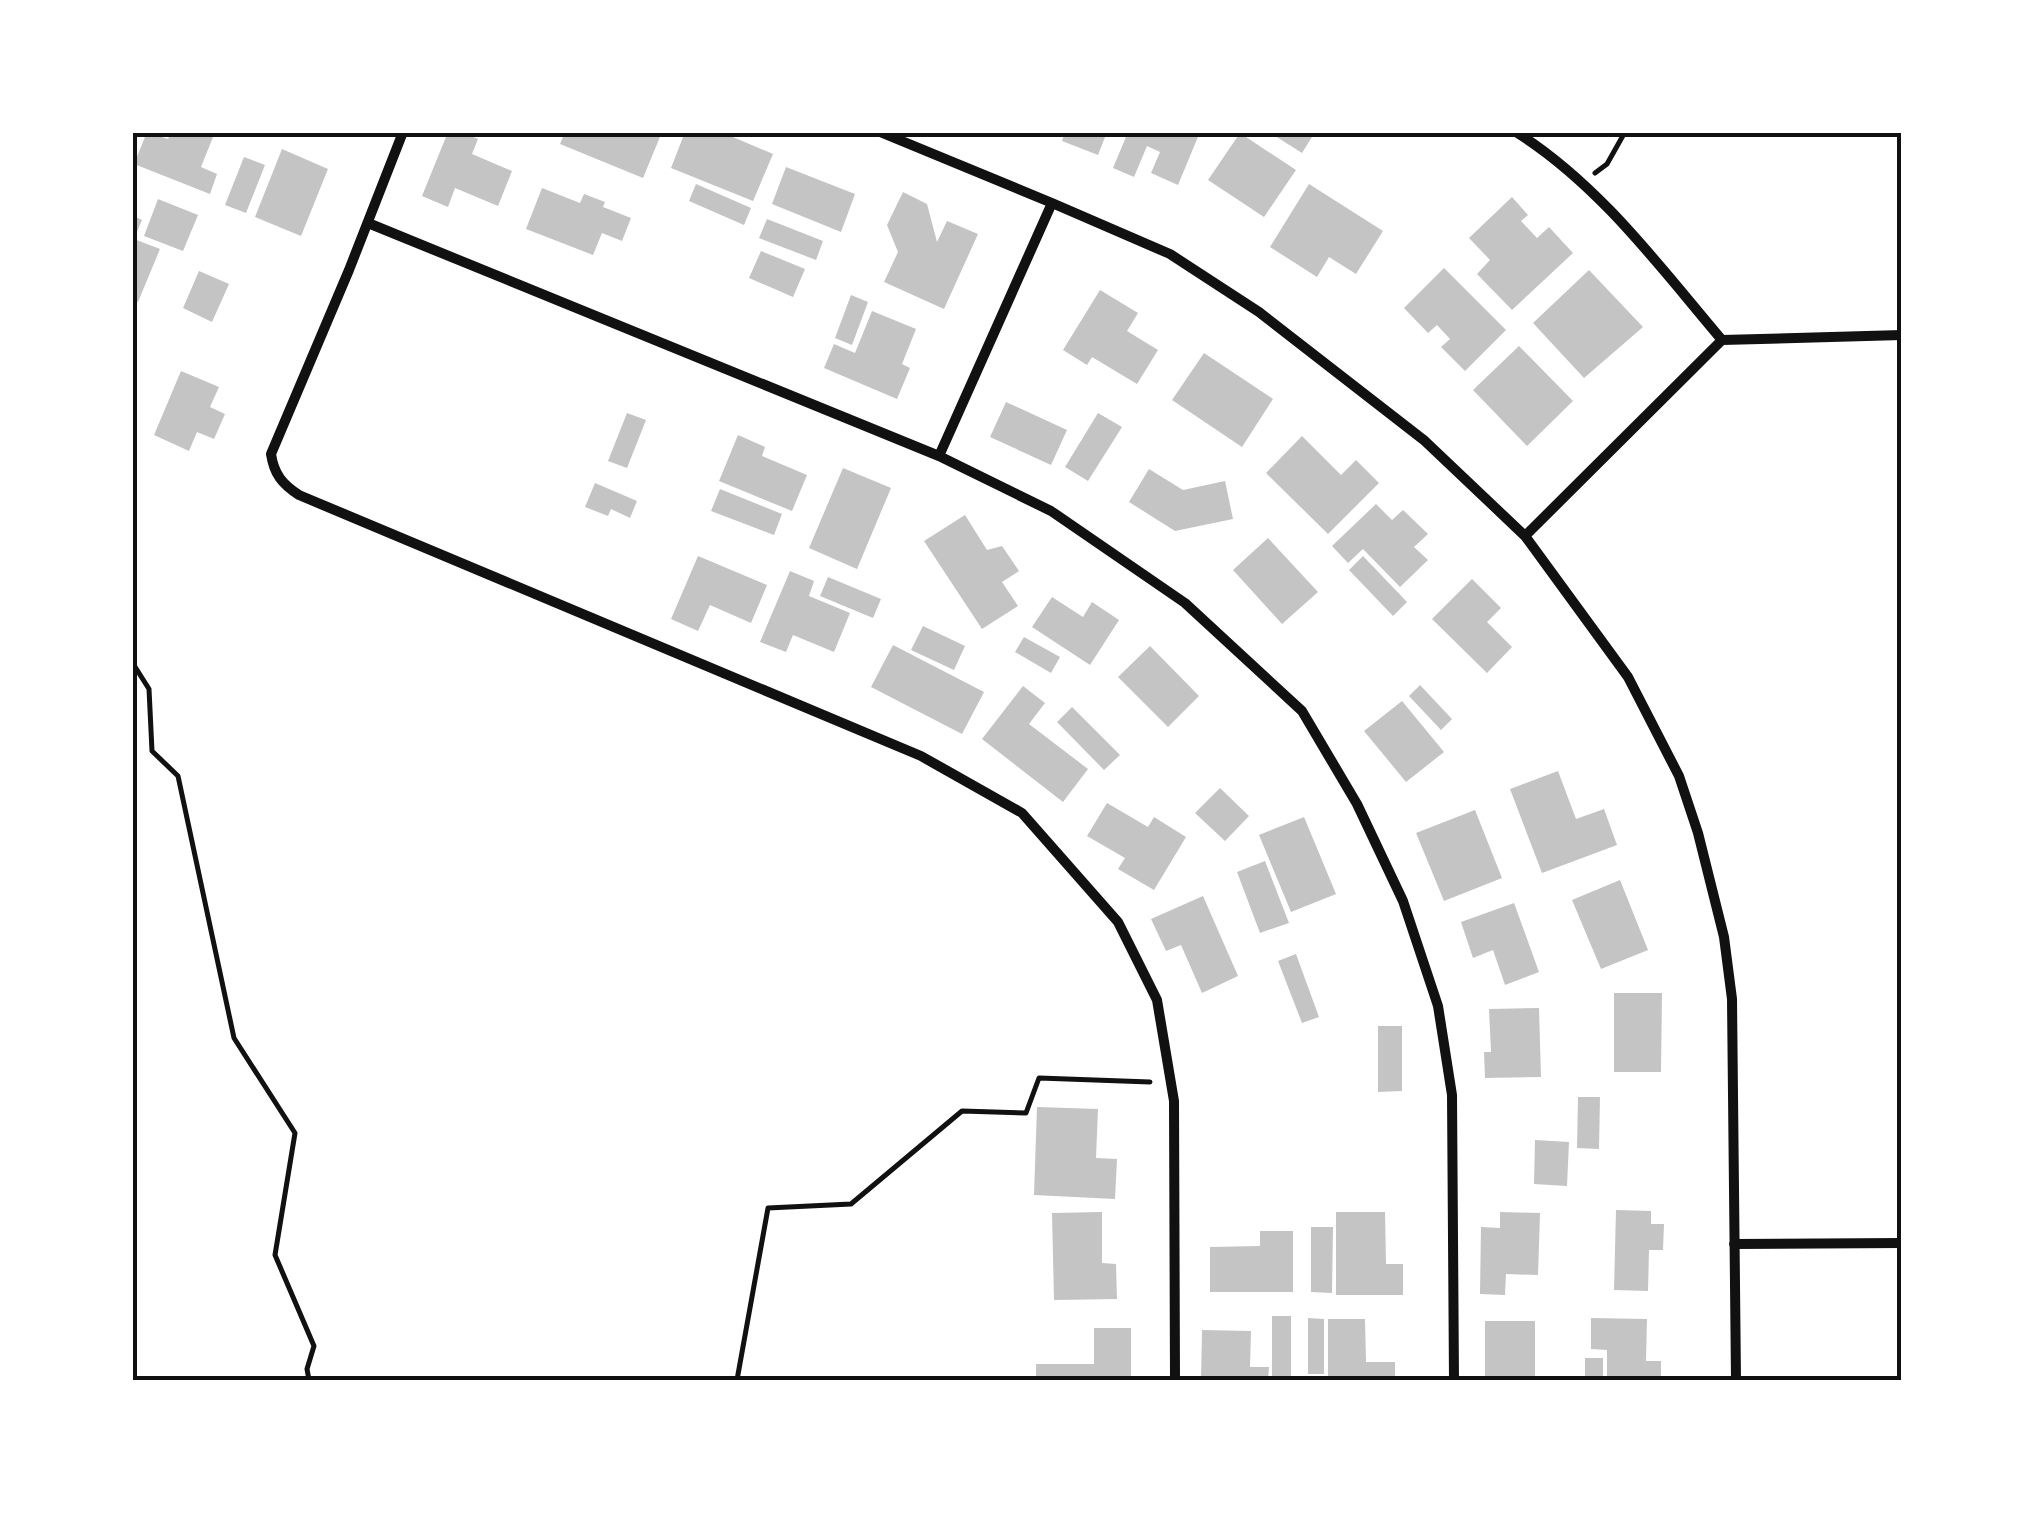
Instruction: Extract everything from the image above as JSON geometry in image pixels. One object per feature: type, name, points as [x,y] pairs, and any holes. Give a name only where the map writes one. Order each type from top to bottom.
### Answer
[{"type":"street","points":[[403,132],[271,454],[274,472],[286,487],[920,756],[1022,812],[1118,922],[1156,1000],[1174,1101],[1175,1380]]},
{"type":"street","points":[[880,132],[1170,254],[1260,312],[1425,441],[1525,536],[1628,677],[1679,776],[1724,937],[1732,999],[1736,1380]]},
{"type":"street","points":[[1516,132],[1580,183],[1626,227],[1722,340]]},
{"type":"street","points":[[940,456],[1052,204]]},
{"type":"street","points":[[368,223],[940,456],[1051,511],[1185,603],[1302,710],[1357,804],[1403,901],[1438,1006],[1452,1095],[1454,1380]]},
{"type":"street","points":[[1525,536],[1722,340],[1902,335]]},
{"type":"street","points":[[1734,1244],[1902,1243]]},
{"type":"path","points":[[1580,183],[1606,164],[1625,132]]},
{"type":"path","points":[[132,662],[150,689],[152,751],[178,776],[234,1038],[295,1132],[276,1255],[314,1346],[308,1380]]},
{"type":"path","points":[[738,1380],[768,1208],[851,1204],[962,1111],[1026,1113],[1038,1078],[1170,1082]]},
{"type":"building","points":[[147,132],[168,139],[171,132],[215,132],[201,167],[217,174],[210,194],[134,164]]},
{"type":"building","points":[[448,132],[462,132],[478,139],[472,154],[512,171],[498,206],[455,188],[448,207],[422,196]]},
{"type":"building","points":[[565,132],[662,132],[643,178],[560,144]]},
{"type":"building","points":[[685,132],[721,132],[773,154],[753,201],[671,168]]},
{"type":"building","points":[[1065,132],[1107,132],[1098,155],[1062,141]]},
{"type":"building","points":[[1128,132],[1200,132],[1178,185],[1151,173],[1160,152],[1147,146],[1134,177],[1113,168]]},
{"type":"building","points":[[1269,132],[1315,132],[1302,153]]},
{"type":"building","points":[[1240,133],[1296,170],[1264,217],[1208,180]]},
{"type":"building","points":[[282,149],[328,169],[301,236],[255,217]]},
{"type":"building","points":[[244,157],[265,165],[246,213],[225,205]]},
{"type":"building","points":[[786,167],[855,194],[841,232],[772,204]]},
{"type":"building","points":[[696,184],[751,208],[744,225],[689,201]]},
{"type":"building","points":[[1309,184],[1383,231],[1356,274],[1329,257],[1317,277],[1270,247]]},
{"type":"building","points":[[542,188],[580,203],[584,194],[631,218],[622,241],[602,233],[593,255],[526,229]]},
{"type":"building","points":[[903,192],[927,204],[937,242],[947,221],[978,234],[944,309],[884,282],[898,252],[887,225]]},
{"type":"building","points":[[1512,197],[1528,215],[1521,221],[1537,238],[1549,227],[1573,253],[1512,310],[1477,274],[1490,260],[1469,238]]},
{"type":"building","points":[[158,199],[198,215],[183,251],[144,236]]},
{"type":"building","points":[[132,215],[142,220],[134,239],[160,249],[138,302],[132,300]]},
{"type":"building","points":[[767,219],[823,241],[816,260],[759,238]]},
{"type":"building","points":[[761,251],[805,269],[793,297],[749,278]]},
{"type":"building","points":[[1444,268],[1506,330],[1465,371],[1441,347],[1450,339],[1437,325],[1428,333],[1404,308]]},
{"type":"building","points":[[1589,270],[1643,327],[1584,378],[1533,323]]},
{"type":"building","points":[[199,271],[229,284],[212,322],[183,308]]},
{"type":"building","points":[[1100,290],[1138,313],[1127,331],[1158,350],[1137,384],[1092,357],[1087,365],[1063,350]]},
{"type":"building","points":[[851,295],[868,302],[852,345],[835,338]]},
{"type":"building","points":[[872,311],[916,329],[902,364],[910,368],[897,399],[824,368],[834,344],[855,353]]},
{"type":"building","points":[[1519,346],[1573,401],[1527,446],[1473,390]]},
{"type":"building","points":[[1204,353],[1273,399],[1242,447],[1172,400]]},
{"type":"building","points":[[181,371],[219,387],[210,407],[225,414],[214,439],[197,432],[189,451],[154,435]]},
{"type":"building","points":[[1006,402],[1067,430],[1051,465],[990,437]]},
{"type":"building","points":[[627,413],[646,420],[627,468],[608,461]]},
{"type":"building","points":[[1098,413],[1122,427],[1088,481],[1065,467]]},
{"type":"building","points":[[738,435],[765,447],[762,456],[807,475],[792,511],[719,481]]},
{"type":"building","points":[[1302,436],[1341,475],[1356,460],[1379,483],[1328,534],[1266,473]]},
{"type":"building","points":[[843,468],[891,488],[857,569],[809,548]]},
{"type":"building","points":[[1149,469],[1183,490],[1225,481],[1233,519],[1175,531],[1129,502]]},
{"type":"building","points":[[595,483],[637,501],[630,518],[611,509],[608,516],[585,507]]},
{"type":"building","points":[[720,489],[782,514],[774,535],[711,511]]},
{"type":"building","points":[[1376,504],[1392,520],[1403,510],[1428,534],[1414,547],[1428,560],[1400,587],[1363,549],[1348,563],[1332,546]]},
{"type":"building","points":[[965,515],[987,550],[1002,546],[1019,571],[1002,582],[1018,606],[982,629],[924,541]]},
{"type":"building","points":[[1268,538],[1318,592],[1282,624],[1233,570]]},
{"type":"building","points":[[698,556],[767,585],[751,623],[710,605],[698,631],[671,619]]},
{"type":"building","points":[[1363,556],[1407,602],[1393,616],[1349,570]]},
{"type":"building","points":[[790,571],[814,581],[809,596],[850,613],[834,652],[793,635],[786,652],[760,642]]},
{"type":"building","points":[[828,577],[881,599],[873,618],[820,596]]},
{"type":"building","points":[[1472,579],[1501,608],[1487,622],[1512,647],[1487,673],[1432,619]]},
{"type":"building","points":[[1052,597],[1083,617],[1092,602],[1119,620],[1090,665],[1032,627]]},
{"type":"building","points":[[923,626],[965,646],[954,670],[911,650]]},
{"type":"building","points":[[1024,637],[1060,657],[1051,673],[1015,652]]},
{"type":"building","points":[[893,645],[984,692],[962,734],[871,687]]},
{"type":"building","points":[[1150,646],[1199,696],[1168,727],[1118,677]]},
{"type":"building","points":[[1420,685],[1452,719],[1441,730],[1409,696]]},
{"type":"building","points":[[1023,686],[1045,703],[1029,724],[1088,769],[1063,802],[982,739]]},
{"type":"building","points":[[1402,701],[1444,752],[1406,782],[1364,731]]},
{"type":"building","points":[[1072,707],[1120,755],[1104,770],[1057,722]]},
{"type":"building","points":[[1558,771],[1576,819],[1604,809],[1617,845],[1542,873],[1510,789]]},
{"type":"building","points":[[1220,788],[1249,816],[1225,841],[1195,813]]},
{"type":"building","points":[[1107,803],[1148,827],[1154,817],[1186,837],[1154,890],[1118,869],[1125,858],[1087,836]]},
{"type":"building","points":[[1475,810],[1502,878],[1444,901],[1416,833]]},
{"type":"building","points":[[1304,817],[1336,894],[1291,912],[1259,835]]},
{"type":"building","points":[[1265,861],[1289,923],[1260,933],[1237,872]]},
{"type":"building","points":[[1620,880],[1648,950],[1601,969],[1572,900]]},
{"type":"building","points":[[1203,896],[1238,976],[1202,993],[1181,945],[1166,951],[1151,919]]},
{"type":"building","points":[[1514,903],[1539,972],[1505,985],[1493,950],[1473,958],[1461,922]]},
{"type":"building","points":[[1296,954],[1319,1017],[1302,1023],[1278,961]]},
{"type":"building","points":[[1614,993],[1662,993],[1661,1072],[1614,1072]]},
{"type":"building","points":[[1539,1008],[1541,1077],[1485,1078],[1484,1052],[1491,1052],[1489,1009]]},
{"type":"building","points":[[1378,1026],[1402,1026],[1402,1091],[1378,1092]]},
{"type":"building","points":[[1578,1097],[1600,1097],[1599,1149],[1577,1148]]},
{"type":"building","points":[[1037,1107],[1098,1109],[1096,1158],[1117,1159],[1115,1199],[1034,1195]]},
{"type":"building","points":[[1535,1140],[1569,1142],[1567,1186],[1534,1184]]},
{"type":"building","points":[[1616,1210],[1651,1211],[1651,1224],[1664,1224],[1663,1250],[1649,1250],[1648,1291],[1614,1290]]},
{"type":"building","points":[[1102,1212],[1102,1263],[1116,1264],[1117,1299],[1054,1300],[1052,1213]]},
{"type":"building","points":[[1336,1212],[1385,1212],[1386,1264],[1403,1264],[1403,1295],[1336,1295]]},
{"type":"building","points":[[1500,1212],[1540,1213],[1538,1275],[1506,1274],[1505,1295],[1480,1294],[1481,1227],[1500,1228]]},
{"type":"building","points":[[1311,1227],[1333,1227],[1332,1293],[1311,1292]]},
{"type":"building","points":[[1260,1231],[1293,1231],[1293,1292],[1210,1292],[1210,1247],[1260,1246]]},
{"type":"building","points":[[1272,1316],[1291,1316],[1291,1380],[1272,1379]]},
{"type":"building","points":[[1308,1318],[1324,1319],[1324,1374],[1308,1374]]},
{"type":"building","points":[[1591,1318],[1647,1319],[1646,1361],[1661,1361],[1661,1380],[1607,1380],[1607,1350],[1591,1349]]},
{"type":"building","points":[[1328,1319],[1365,1319],[1366,1362],[1395,1362],[1395,1380],[1328,1380]]},
{"type":"building","points":[[1485,1321],[1535,1321],[1535,1380],[1485,1380]]},
{"type":"building","points":[[1094,1328],[1131,1328],[1131,1380],[1036,1380],[1036,1364],[1094,1364]]},
{"type":"building","points":[[1202,1330],[1251,1331],[1250,1367],[1269,1367],[1268,1380],[1201,1380]]},
{"type":"building","points":[[1585,1358],[1603,1358],[1603,1380],[1585,1380]]}]
